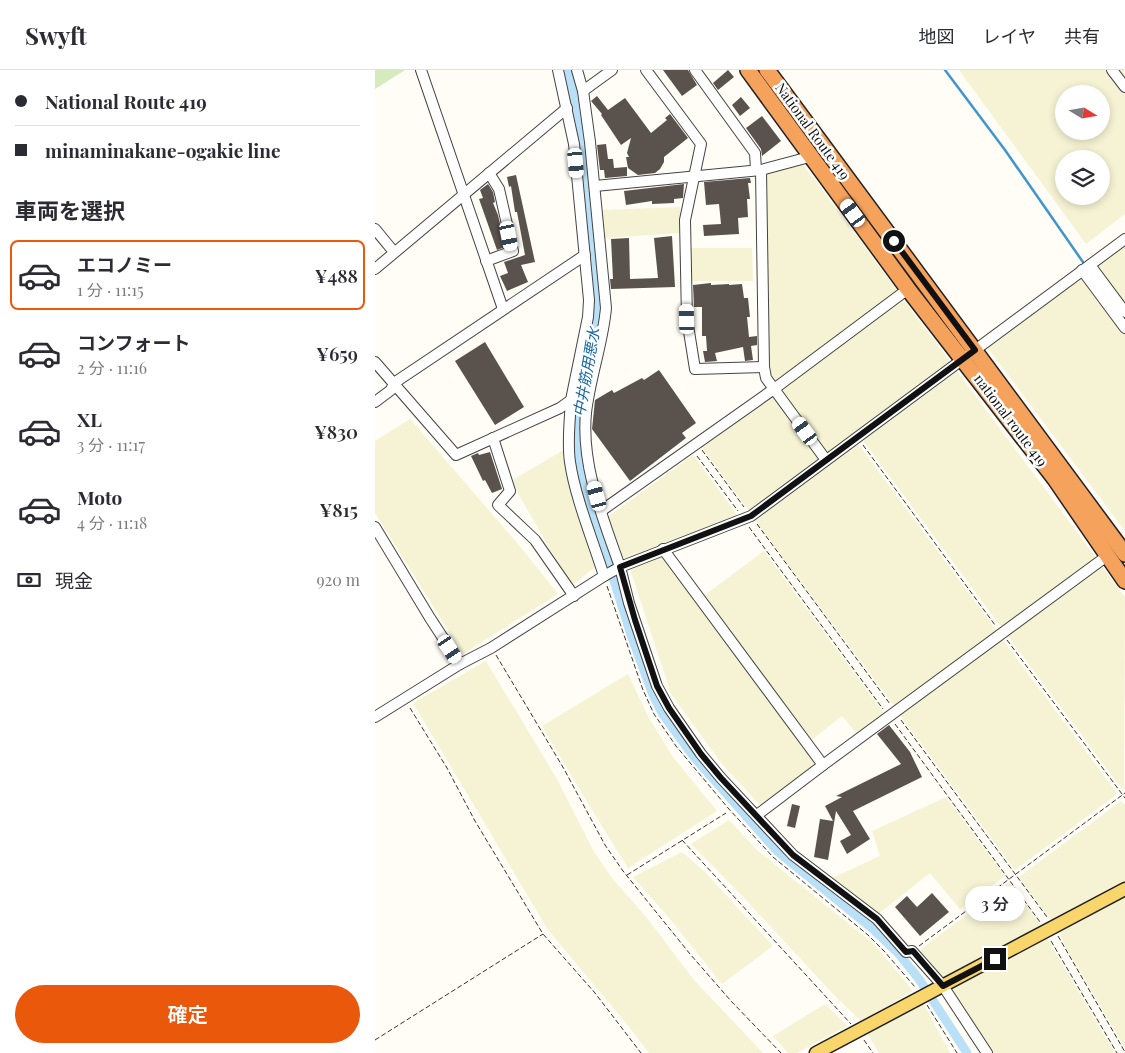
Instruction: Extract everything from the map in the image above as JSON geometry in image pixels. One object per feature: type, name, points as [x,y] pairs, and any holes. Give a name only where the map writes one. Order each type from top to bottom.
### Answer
[{"type":"highway","name":"national route 419","points":[[748,70],[813,156],[908,288],[969,354]]},
{"type":"highway","name":"National Route 419","points":[[767,70],[969,354],[1119,550]]},
{"type":"highway","points":[[1119,550],[1125,581]]},
{"type":"main road","points":[[816,1053],[1051,930],[1125,889]]},
{"type":"street","points":[[421,70],[503,309]]},
{"type":"street","points":[[558,70],[574,144],[589,300],[588,317],[571,400],[569,430],[570,462],[577,493],[603,576]]},
{"type":"street","points":[[577,70],[583,91],[595,186],[607,308],[605,326],[586,411],[585,442],[589,467],[601,511],[657,686],[669,708],[701,754],[721,778],[793,855],[877,919],[906,952],[913,951],[987,1053]]},
{"type":"street","points":[[583,91],[612,70]]},
{"type":"street","points":[[646,70],[701,144],[685,220],[687,319],[695,368],[764,367]]},
{"type":"street","points":[[695,70],[755,153],[759,170],[764,367],[766,378],[826,460]]},
{"type":"street","points":[[1112,70],[1125,87]]},
{"type":"street","points":[[375,269],[567,108]]},
{"type":"street","points":[[595,186],[759,170],[813,156]]},
{"type":"street","points":[[486,261],[513,251],[499,189],[489,173]]},
{"type":"street","points":[[375,229],[394,252]]},
{"type":"street","points":[[375,717],[460,664],[491,648],[603,576],[663,549],[747,518],[1125,239]]},
{"type":"street","points":[[375,402],[391,390],[394,383],[585,255]]},
{"type":"street","points":[[1086,268],[1125,312]]},
{"type":"street","points":[[1086,268],[1125,328]]},
{"type":"street","points":[[601,511],[774,389],[908,288]]},
{"type":"street","points":[[375,362],[456,455],[560,408],[571,400]]},
{"type":"street","points":[[577,372],[594,376]]},
{"type":"street","points":[[493,438],[509,492],[498,505],[535,540],[574,596]]},
{"type":"street","points":[[375,527],[460,664]]},
{"type":"street","points":[[663,549],[823,765]]},
{"type":"street","points":[[757,815],[1001,633],[1119,550]]},
{"type":"path","points":[[857,436],[1001,633],[1124,794],[1125,798]]},
{"type":"path","points":[[694,446],[892,714],[1015,874],[1064,948],[1125,1052]]},
{"type":"path","points":[[694,446],[892,714],[1009,879],[1051,930],[1117,1053]]},
{"type":"path","points":[[491,648],[564,769],[605,845],[690,954],[731,1001],[781,1053]]},
{"type":"path","points":[[404,699],[447,768],[475,821],[543,934],[595,993],[641,1053]]},
{"type":"path","points":[[913,951],[1124,794]]},
{"type":"path","points":[[627,875],[726,813]]},
{"type":"path","points":[[682,840],[858,1032],[873,1053]]},
{"type":"path","points":[[375,1040],[543,934]]},
{"type":"shaded area","points":[[959,70],[1125,70],[1125,214],[1086,244],[1058,205],[1110,205],[1110,150],[1055,150],[1055,202]]},
{"type":"shaded area","points":[[802,164],[816,181],[899,293],[775,385],[768,375],[765,175],[768,172]]},
{"type":"shaded area","points":[[680,207],[680,233],[605,238],[602,210]]},
{"type":"shaded area","points":[[1125,244],[1125,309],[1097,265]]},
{"type":"shaded area","points":[[691,248],[752,248],[753,281],[692,281]]},
{"type":"shaded area","points":[[1081,278],[1085,278],[1125,333],[1125,531],[988,348]]},
{"type":"shaded area","points":[[902,298],[950,361],[828,452],[824,452],[778,389]]},
{"type":"shaded area","points":[[957,371],[1097,559],[1002,628],[864,442],[865,438]]},
{"type":"shaded area","points":[[772,392],[819,456],[818,459],[749,511],[700,445]]},
{"type":"shaded area","points":[[410,419],[518,544],[558,594],[463,654],[375,513],[375,441]]},
{"type":"shaded area","points":[[855,445],[859,445],[996,630],[995,633],[895,707],[754,519]]},
{"type":"shaded area","points":[[567,448],[567,464],[595,567],[571,586],[511,481]]},
{"type":"shaded area","points":[[693,455],[738,516],[620,560],[605,519]]},
{"type":"shaded area","points":[[764,551],[885,715],[858,735],[842,716],[810,741],[702,597]]},
{"type":"shaded area","points":[[664,555],[817,762],[817,766],[762,807],[722,764],[671,694],[630,569]]},
{"type":"shaded area","points":[[1101,565],[1125,597],[1124,789],[1121,788],[1008,636]]},
{"type":"shaded area","points":[[999,640],[1003,640],[1116,792],[1116,795],[1015,870],[899,714]]},
{"type":"shaded area","points":[[486,661],[557,779],[594,852],[612,878],[647,918],[694,980],[763,1053],[649,1053],[548,930],[413,703]]},
{"type":"shaded area","points":[[628,674],[649,718],[673,757],[717,811],[628,868],[542,726]]},
{"type":"shaded area","points":[[946,797],[1005,876],[960,909],[930,873],[877,915],[830,879],[880,856],[872,831]]},
{"type":"shaded area","points":[[1121,801],[1125,805],[1125,886],[1053,923],[1019,877]]},
{"type":"shaded area","points":[[729,820],[758,851],[874,944],[913,991],[861,1021],[691,844]]},
{"type":"shaded area","points":[[682,852],[705,872],[773,946],[722,984],[670,919],[633,877]]},
{"type":"shaded area","points":[[1010,883],[1043,928],[946,979],[943,978],[921,952],[922,948]]},
{"type":"shaded area","points":[[1125,895],[1125,1048],[1065,946],[1059,931]]},
{"type":"shaded area","points":[[1047,938],[1115,1053],[990,1053],[948,989]]},
{"type":"shaded area","points":[[923,1003],[950,1053],[879,1053],[867,1033]]},
{"type":"shaded area","points":[[825,1004],[847,1026],[797,1053],[788,1053],[773,1036]]},
{"type":"green space","points":[[375,70],[405,70],[375,89]]},
{"type":"building","points":[[663,70],[688,70],[697,85],[682,96]]},
{"type":"building","points":[[728,70],[734,77],[718,90],[713,83]]},
{"type":"building","points":[[597,96],[608,110],[625,98],[651,133],[667,120],[665,118],[670,114],[688,138],[664,157],[664,162],[655,173],[638,175],[628,168],[626,157],[629,157],[627,153],[631,138],[621,145],[602,114],[591,101]]},
{"type":"building","points":[[741,97],[750,108],[740,116],[732,105]]},
{"type":"building","points":[[762,116],[781,141],[762,156],[761,149],[746,128]]},
{"type":"building","points":[[606,144],[608,159],[613,159],[614,168],[627,167],[627,176],[605,178],[604,170],[600,170],[597,145]]},
{"type":"building","points":[[516,175],[535,262],[521,265],[528,282],[507,291],[500,276],[508,273],[504,262],[525,255],[511,186],[509,187],[507,177]]},
{"type":"building","points":[[750,178],[751,183],[748,183],[750,199],[747,199],[748,217],[738,218],[739,234],[704,236],[703,225],[721,224],[719,204],[706,205],[704,182]]},
{"type":"building","points":[[488,184],[493,192],[495,202],[493,203],[498,215],[505,247],[497,250],[479,199],[483,198],[480,190]]},
{"type":"building","points":[[684,184],[683,198],[674,199],[674,203],[652,204],[652,201],[626,205],[624,191]]},
{"type":"building","points":[[672,236],[675,287],[611,289],[610,279],[613,279],[611,239],[629,238],[630,279],[658,278],[654,238]]},
{"type":"building","points":[[711,283],[711,285],[742,284],[744,298],[748,298],[750,317],[747,317],[749,337],[757,336],[757,345],[751,346],[753,360],[745,361],[743,347],[715,353],[717,361],[705,362],[703,351],[707,351],[706,336],[702,336],[702,307],[694,307],[693,285]]},
{"type":"building","points":[[485,342],[524,407],[495,425],[455,361]]},
{"type":"building","points":[[659,370],[696,423],[682,433],[686,438],[630,481],[592,429],[595,400],[612,390],[614,393],[642,378],[644,380]]},
{"type":"building","points":[[490,452],[502,489],[492,493],[485,480],[483,481],[471,456]]},
{"type":"building","points":[[889,725],[910,752],[922,777],[853,811],[870,839],[847,854],[840,841],[851,835],[836,811],[828,860],[814,857],[820,819],[833,821],[825,806],[842,797],[836,796],[901,764],[877,734]]},
{"type":"building","points":[[792,804],[800,806],[795,828],[787,826]]},
{"type":"building","points":[[932,893],[949,912],[920,936],[895,907],[907,896],[917,907]]},
{"type":"waterway","name":"中井筋用悪水","points":[[568,70],[577,112],[598,305],[596,327],[577,417],[576,441],[579,468],[631,635],[653,695],[662,713],[694,757],[777,851],[873,929],[898,953],[919,979],[967,1053]]},
{"type":"waterway","points":[[945,70],[1005,150],[1085,265]]},
{"type":"route","points":[[894,241],[975,350],[751,516],[620,567],[629,603],[646,655],[657,686],[669,708],[701,754],[721,778],[793,855],[877,919],[906,952],[913,951],[943,986],[995,959]]}]
